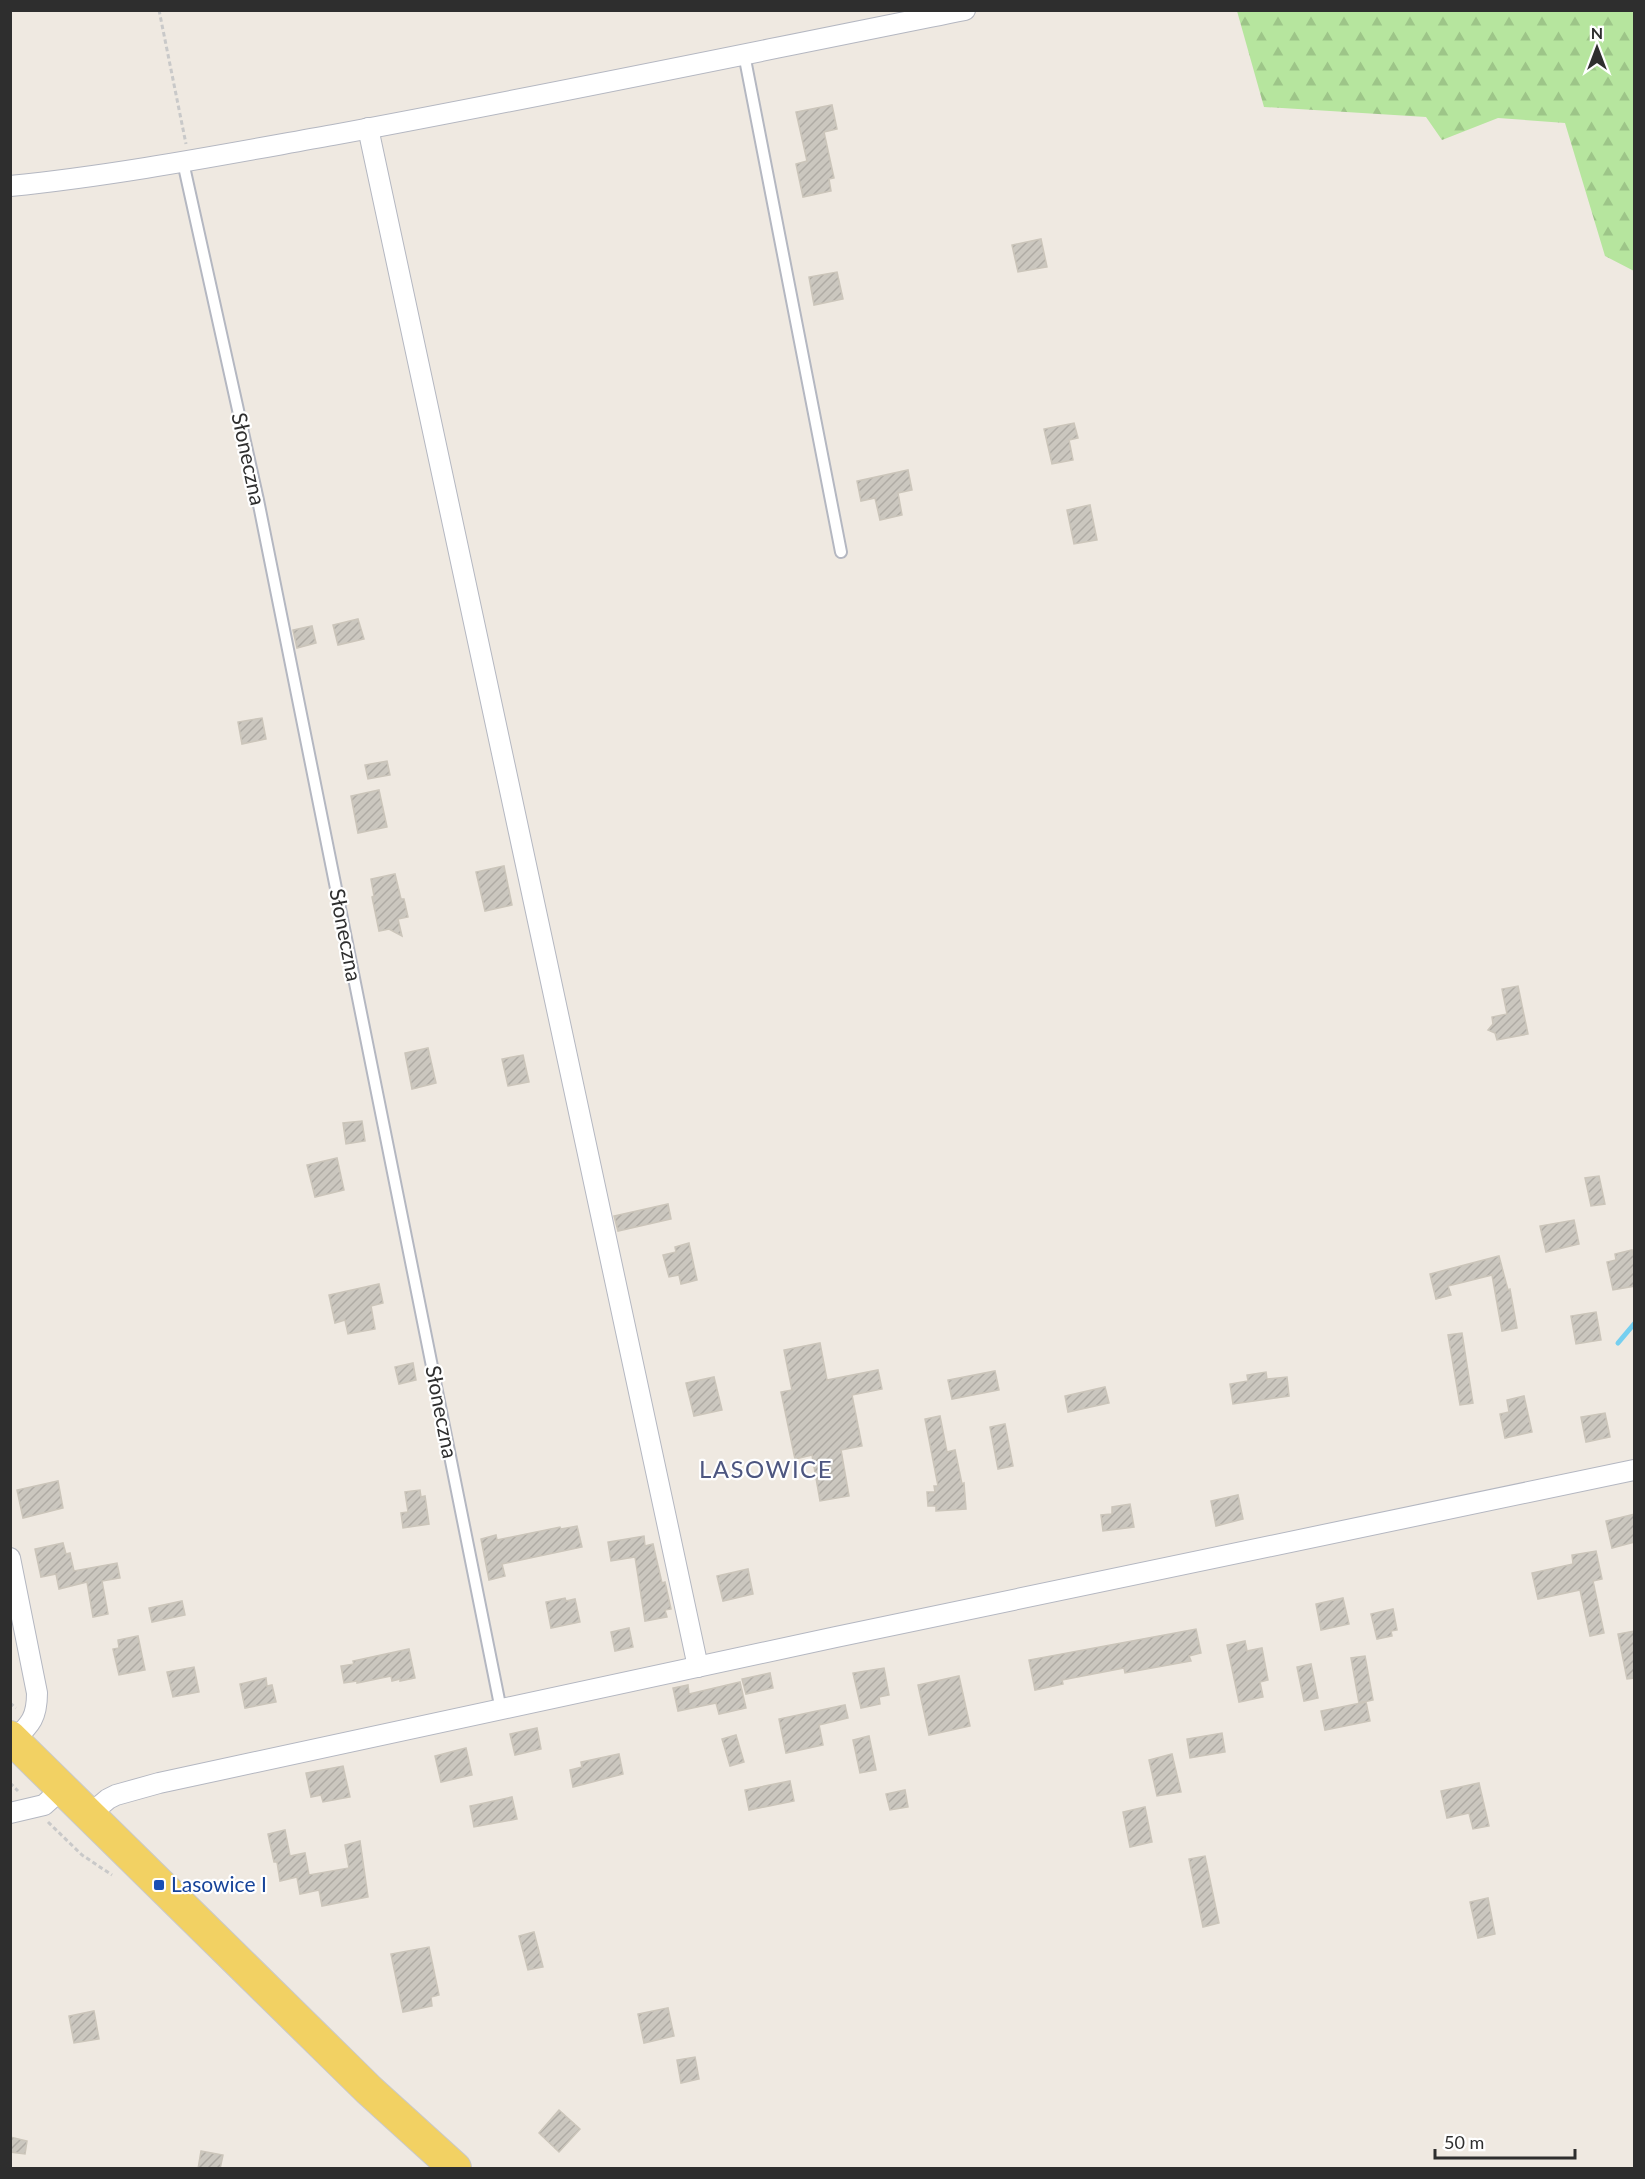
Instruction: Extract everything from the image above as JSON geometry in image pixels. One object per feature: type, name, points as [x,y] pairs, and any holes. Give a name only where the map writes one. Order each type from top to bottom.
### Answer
[{"type":"main road","points":[[12,1739],[369,2090],[455,2169]]},
{"type":"street","points":[[10,186],[186,161],[493,105],[965,10]]},
{"type":"street","points":[[368,128],[698,1667]]},
{"type":"street","points":[[89,1815],[116,1795],[159,1784],[698,1667],[1635,1470]]},
{"type":"street","points":[[10,1558],[37,1693],[37,1709],[34,1719],[12,1739]]},
{"type":"street","points":[[10,1813],[44,1804],[63,1788]]},
{"type":"lane","points":[[744,54],[841,552]]},
{"type":"lane","name":"Słoneczna","points":[[186,161],[258,500],[501,1710]]},
{"type":"path","points":[[159,10],[186,161]]},
{"type":"path","points":[[10,1783],[82,1855],[115,1877]]},
{"type":"green space","points":[[1237,11],[1634,11],[1634,271],[1605,256],[1565,123],[1498,118],[1442,140],[1426,117],[1264,107]]},
{"type":"building","points":[[832,105],[837,129],[824,132],[834,178],[829,179],[831,191],[803,197],[796,164],[807,161],[796,112]]},
{"type":"building","points":[[1041,239],[1047,267],[1018,272],[1012,245]]},
{"type":"building","points":[[837,272],[843,299],[814,305],[809,277]]},
{"type":"building","points":[[1074,423],[1078,438],[1069,440],[1073,460],[1052,464],[1044,429]]},
{"type":"building","points":[[908,470],[912,490],[898,493],[902,515],[880,520],[875,498],[861,501],[857,481]]},
{"type":"building","points":[[1090,505],[1097,540],[1074,544],[1067,510]]},
{"type":"building","points":[[358,619],[364,639],[338,645],[333,625]]},
{"type":"building","points":[[312,626],[316,643],[297,648],[293,630]]},
{"type":"building","points":[[262,718],[266,739],[242,744],[238,722]]},
{"type":"building","points":[[387,761],[390,775],[368,779],[365,765]]},
{"type":"building","points":[[379,790],[387,827],[358,833],[351,796]]},
{"type":"building","points":[[504,866],[512,905],[485,911],[476,872]]},
{"type":"building","points":[[395,874],[408,917],[398,919],[402,936],[389,929],[379,931],[372,897],[374,896],[371,879]]},
{"type":"building","points":[[1518,986],[1528,1034],[1497,1040],[1495,1033],[1488,1030],[1493,1024],[1492,1017],[1507,1014],[1502,989]]},
{"type":"building","points":[[428,1048],[436,1083],[412,1089],[405,1053]]},
{"type":"building","points":[[523,1055],[529,1082],[508,1086],[502,1059]]},
{"type":"building","points":[[362,1121],[365,1141],[346,1144],[343,1123]]},
{"type":"building","points":[[337,1158],[344,1190],[315,1197],[307,1165]]},
{"type":"building","points":[[1599,1176],[1605,1204],[1591,1206],[1585,1178]]},
{"type":"building","points":[[668,1204],[671,1219],[618,1231],[614,1216]]},
{"type":"building","points":[[1574,1220],[1579,1244],[1546,1252],[1540,1226]]},
{"type":"building","points":[[689,1243],[697,1280],[681,1284],[679,1275],[669,1277],[663,1255],[676,1252],[675,1247]]},
{"type":"building","points":[[1632,1250],[1635,1262],[1635,1286],[1613,1290],[1607,1262],[1616,1260],[1615,1254]]},
{"type":"building","points":[[1499,1256],[1508,1290],[1510,1289],[1517,1328],[1502,1331],[1492,1275],[1448,1286],[1451,1295],[1436,1299],[1430,1274]]},
{"type":"building","points":[[379,1284],[383,1303],[371,1306],[375,1329],[348,1334],[345,1320],[335,1323],[329,1295]]},
{"type":"building","points":[[1596,1312],[1601,1340],[1576,1344],[1571,1316]]},
{"type":"building","points":[[1462,1333],[1473,1403],[1460,1405],[1448,1335]]},
{"type":"building","points":[[820,1343],[827,1380],[878,1370],[882,1389],[852,1395],[862,1446],[841,1450],[849,1496],[820,1501],[812,1455],[795,1459],[781,1392],[792,1390],[784,1350]]},
{"type":"building","points":[[413,1363],[416,1380],[399,1384],[395,1367]]},
{"type":"building","points":[[995,1371],[999,1390],[952,1399],[948,1380]]},
{"type":"building","points":[[1266,1372],[1267,1379],[1287,1377],[1289,1396],[1233,1404],[1230,1384],[1248,1381],[1247,1375]]},
{"type":"building","points":[[714,1377],[722,1410],[694,1416],[686,1383]]},
{"type":"building","points":[[1105,1387],[1109,1403],[1068,1412],[1065,1396]]},
{"type":"building","points":[[1524,1396],[1532,1432],[1505,1438],[1500,1414],[1509,1412],[1507,1400]]},
{"type":"building","points":[[1605,1413],[1610,1437],[1586,1442],[1581,1417]]},
{"type":"building","points":[[940,1416],[947,1452],[955,1450],[962,1484],[964,1483],[966,1509],[936,1511],[936,1506],[928,1506],[927,1492],[935,1492],[934,1486],[938,1486],[925,1419]]},
{"type":"building","points":[[1005,1424],[1013,1466],[998,1469],[990,1427]]},
{"type":"building","points":[[58,1481],[63,1508],[23,1518],[17,1490]]},
{"type":"building","points":[[420,1490],[421,1497],[425,1496],[429,1524],[403,1528],[401,1513],[408,1512],[405,1492]]},
{"type":"building","points":[[1238,1495],[1243,1519],[1216,1526],[1211,1501]]},
{"type":"building","points":[[1130,1504],[1134,1527],[1103,1531],[1101,1515],[1112,1514],[1112,1507]]},
{"type":"building","points":[[1635,1514],[1635,1542],[1612,1548],[1606,1521]]},
{"type":"building","points":[[577,1526],[582,1547],[502,1564],[505,1576],[489,1580],[481,1539],[496,1535],[497,1540],[560,1527],[561,1529]]},
{"type":"building","points":[[644,1536],[645,1546],[653,1544],[671,1609],[665,1610],[667,1617],[645,1621],[635,1557],[611,1561],[608,1542]]},
{"type":"building","points":[[63,1543],[66,1554],[70,1553],[74,1571],[117,1563],[120,1578],[102,1581],[108,1614],[93,1617],[87,1582],[59,1589],[56,1574],[41,1577],[35,1549]]},
{"type":"building","points":[[1596,1551],[1602,1579],[1593,1581],[1604,1633],[1590,1636],[1580,1590],[1538,1599],[1532,1573],[1573,1564],[1572,1555]]},
{"type":"building","points":[[748,1569],[753,1594],[723,1601],[717,1576]]},
{"type":"building","points":[[565,1598],[566,1601],[575,1599],[580,1622],[551,1628],[546,1602]]},
{"type":"building","points":[[1343,1598],[1349,1624],[1321,1630],[1316,1604]]},
{"type":"building","points":[[182,1601],[185,1615],[152,1622],[149,1608]]},
{"type":"building","points":[[1393,1609],[1397,1630],[1391,1631],[1392,1636],[1377,1639],[1371,1614]]},
{"type":"building","points":[[629,1628],[633,1647],[615,1651],[611,1632]]},
{"type":"building","points":[[1196,1629],[1201,1653],[1189,1656],[1191,1661],[1125,1673],[1124,1668],[1062,1680],[1063,1684],[1035,1690],[1029,1660]]},
{"type":"building","points":[[1635,1631],[1635,1678],[1627,1679],[1618,1634]]},
{"type":"building","points":[[138,1636],[145,1670],[119,1675],[113,1649],[119,1648],[118,1640]]},
{"type":"building","points":[[1245,1641],[1247,1651],[1262,1648],[1268,1680],[1260,1682],[1263,1697],[1239,1702],[1227,1645]]},
{"type":"building","points":[[409,1649],[415,1678],[392,1681],[391,1676],[357,1683],[357,1681],[344,1683],[341,1666],[354,1664],[353,1661]]},
{"type":"building","points":[[1365,1656],[1373,1700],[1359,1703],[1351,1658]]},
{"type":"building","points":[[1311,1664],[1318,1698],[1304,1701],[1297,1667]]},
{"type":"building","points":[[194,1667],[199,1692],[173,1697],[167,1672]]},
{"type":"building","points":[[884,1668],[889,1695],[879,1697],[880,1704],[861,1708],[853,1673]]},
{"type":"building","points":[[770,1673],[773,1688],[746,1694],[742,1679]]},
{"type":"building","points":[[959,1676],[970,1726],[929,1735],[918,1685]]},
{"type":"building","points":[[266,1678],[267,1686],[272,1685],[276,1702],[245,1708],[240,1684]]},
{"type":"building","points":[[740,1682],[746,1708],[719,1714],[716,1703],[678,1711],[673,1688],[688,1685],[689,1694]]},
{"type":"building","points":[[1366,1702],[1370,1721],[1325,1730],[1321,1711]]},
{"type":"building","points":[[845,1705],[848,1718],[819,1725],[823,1745],[786,1753],[779,1719]]},
{"type":"building","points":[[537,1728],[541,1749],[515,1755],[510,1734]]},
{"type":"building","points":[[1222,1733],[1225,1752],[1190,1758],[1187,1739]]},
{"type":"building","points":[[736,1735],[744,1762],[730,1766],[722,1739]]},
{"type":"building","points":[[869,1736],[876,1770],[860,1773],[853,1740]]},
{"type":"building","points":[[466,1748],[472,1775],[441,1782],[435,1756]]},
{"type":"building","points":[[619,1754],[623,1774],[573,1787],[570,1770],[582,1767],[581,1762]]},
{"type":"building","points":[[1172,1754],[1181,1792],[1157,1796],[1149,1760]]},
{"type":"building","points":[[343,1766],[350,1797],[323,1802],[321,1795],[311,1797],[306,1773]]},
{"type":"building","points":[[790,1781],[794,1801],[749,1810],[745,1790]]},
{"type":"building","points":[[1479,1783],[1489,1826],[1473,1829],[1469,1813],[1447,1818],[1441,1791]]},
{"type":"building","points":[[905,1790],[908,1807],[890,1810],[886,1794]]},
{"type":"building","points":[[512,1797],[517,1819],[474,1827],[470,1806]]},
{"type":"building","points":[[1145,1807],[1152,1842],[1130,1847],[1123,1812]]},
{"type":"building","points":[[285,1830],[290,1856],[305,1853],[309,1875],[349,1868],[345,1845],[360,1841],[368,1897],[322,1906],[319,1890],[300,1894],[297,1877],[280,1881],[268,1834]]},
{"type":"building","points":[[1205,1856],[1219,1923],[1203,1927],[1189,1859]]},
{"type":"building","points":[[1488,1898],[1495,1934],[1478,1938],[1470,1902]]},
{"type":"building","points":[[534,1932],[543,1967],[528,1970],[519,1936]]},
{"type":"building","points":[[429,1947],[439,1995],[431,1997],[432,2006],[403,2012],[391,1954]]},
{"type":"building","points":[[668,2008],[674,2036],[644,2043],[638,2014]]},
{"type":"building","points":[[94,2011],[99,2039],[74,2043],[69,2016]]},
{"type":"building","points":[[695,2057],[699,2079],[681,2083],[677,2060]]},
{"type":"building","points":[[559,2110],[580,2129],[559,2152],[539,2133]]},
{"type":"building","points":[[10,2137],[27,2141],[25,2154],[10,2152]]},
{"type":"building","points":[[201,2151],[223,2155],[220,2169],[198,2169]]},
{"type":"waterway","points":[[1618,1343],[1634,1324]]},
{"type":"place","name":"Lasowice I","points":[[159,1885]]},
{"type":"district","name":"LASOWICE","points":[[766,1470]]}]
